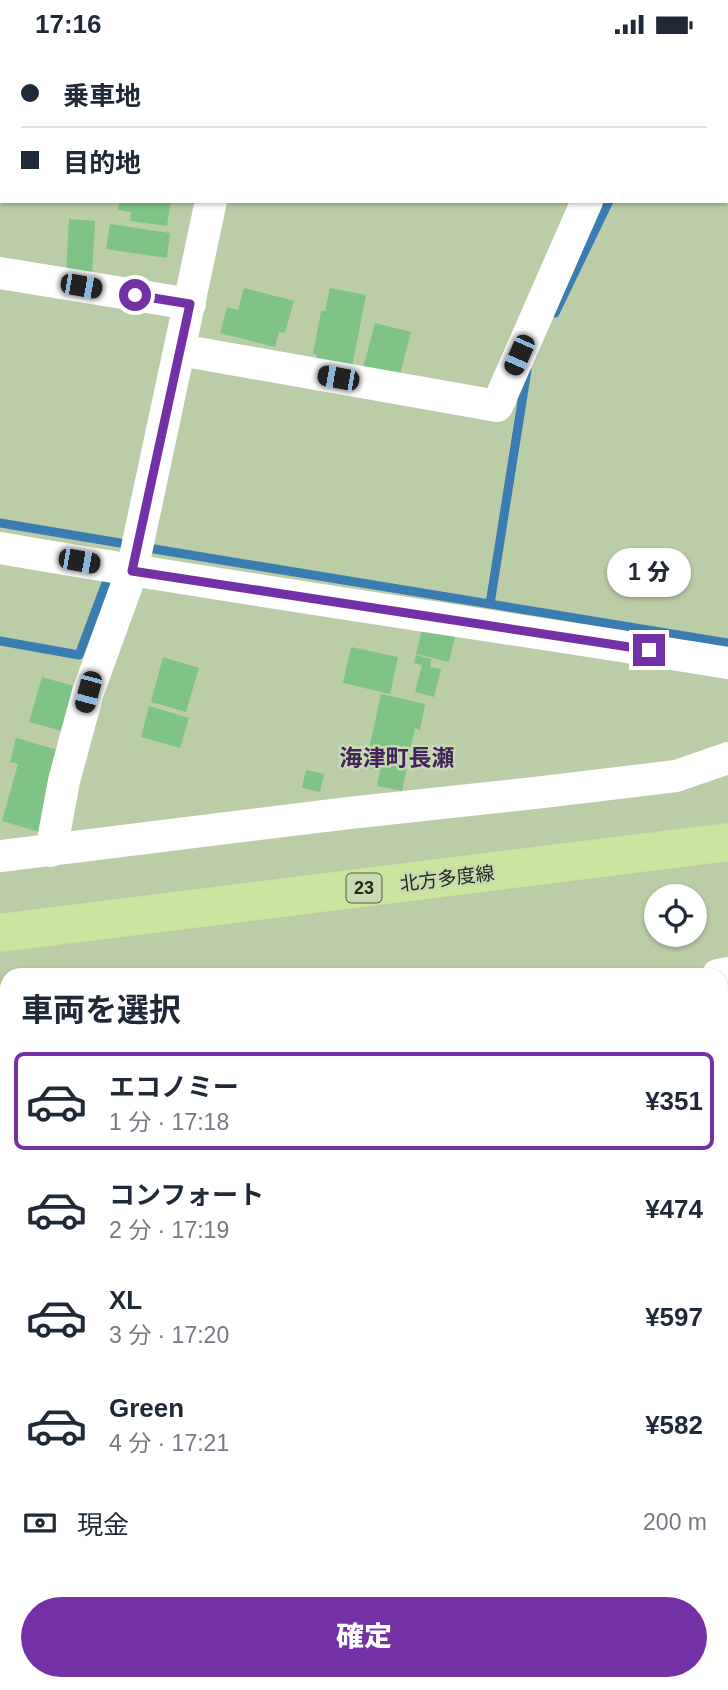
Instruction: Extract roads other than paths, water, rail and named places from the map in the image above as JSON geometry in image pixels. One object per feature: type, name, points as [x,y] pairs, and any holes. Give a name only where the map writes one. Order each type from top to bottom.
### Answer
[{"type":"main road","name":"北方多度線","points":[[0,933],[728,842]]},
{"type":"street","points":[[51,851],[64,782],[88,692],[132,571],[211,203]]},
{"type":"street","points":[[180,350],[497,406],[586,203]]},
{"type":"street","points":[[0,273],[190,304]]},
{"type":"street","points":[[0,548],[132,571],[490,624],[728,663]]},
{"type":"street","points":[[0,856],[676,776],[728,758]]},
{"type":"waterway","points":[[555,313],[608,203]]},
{"type":"waterway","points":[[490,604],[527,370]]},
{"type":"waterway","points":[[0,523],[126,544]]},
{"type":"waterway","points":[[148,548],[728,643]]},
{"type":"waterway","points":[[0,641],[79,655],[106,583]]},
{"type":"district","name":"海津町長瀬","points":[[397,758]]}]
